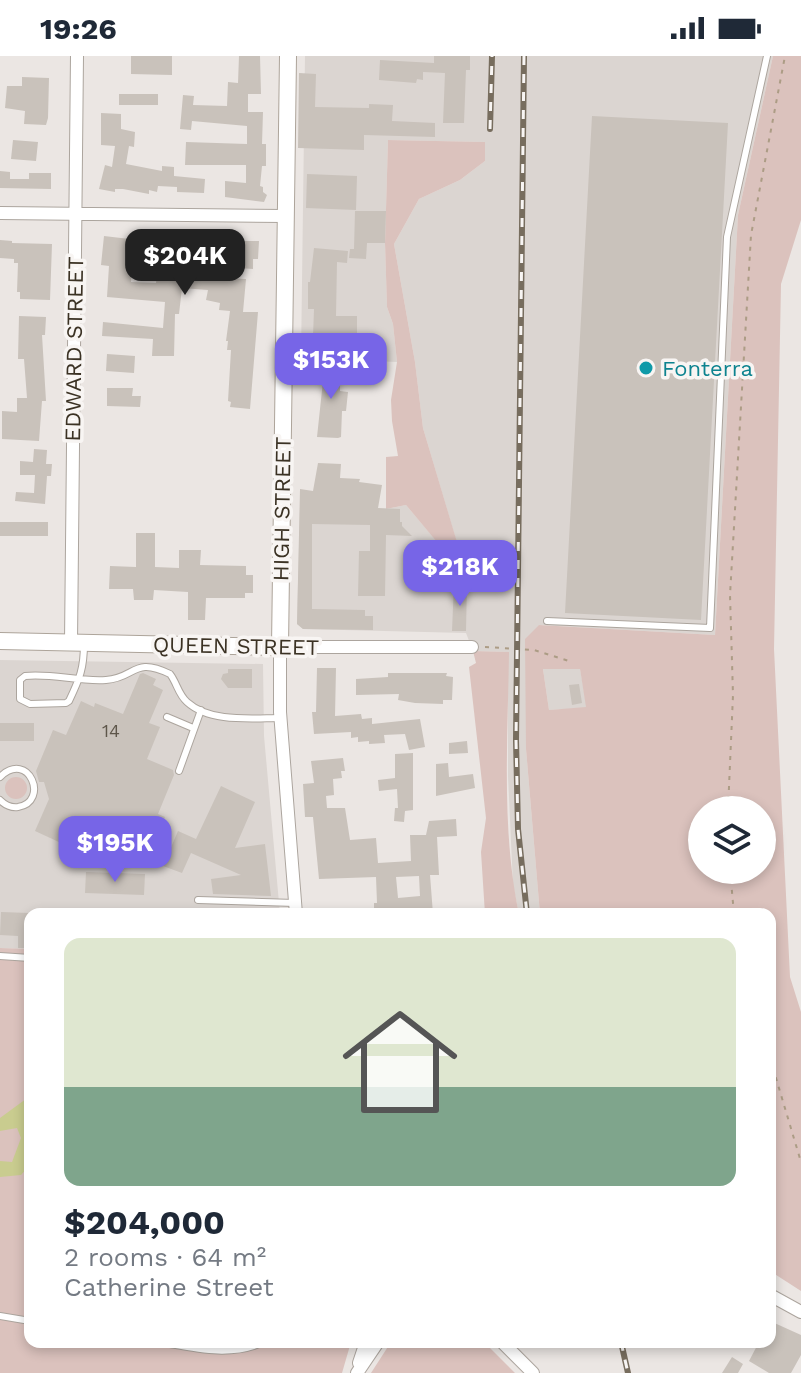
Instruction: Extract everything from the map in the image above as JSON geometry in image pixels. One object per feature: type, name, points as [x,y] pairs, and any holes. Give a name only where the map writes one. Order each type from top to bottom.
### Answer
[{"type":"street","name":"EDWARD STREET","points":[[77,56],[78,643]]},
{"type":"street","name":"HIGH STREET","points":[[288,56],[280,647],[281,718],[296,908]]},
{"type":"street","points":[[0,213],[285,216]]},
{"type":"street","name":"QUEEN STREET","points":[[0,641],[280,647],[472,647]]},
{"type":"street","points":[[776,1298],[801,1312]]},
{"type":"street","points":[[356,1373],[364,1348]]},
{"type":"street","points":[[356,1373],[374,1348]]},
{"type":"street","points":[[508,1348],[533,1373]]},
{"type":"lane","points":[[547,621],[710,628],[727,237],[767,56]]},
{"type":"lane","points":[[78,643],[84,665],[80,678],[66,703],[30,704],[20,699],[20,680],[25,676],[80,678],[105,680],[118,678],[140,666],[160,669],[174,678],[185,701],[201,710],[222,716],[281,718]]},
{"type":"lane","points":[[179,771],[201,710]]},
{"type":"lane","points":[[167,717],[193,728]]},
{"type":"lane","points":[[0,777],[11,770],[23,771],[32,779],[34,790],[29,802],[17,807],[10,807],[0,800]]},
{"type":"lane","points":[[198,900],[285,908]]},
{"type":"lane","points":[[0,956],[24,958]]},
{"type":"lane","points":[[0,1316],[24,1320]]},
{"type":"lane","points":[[205,1348],[228,1351],[245,1348]]},
{"type":"path","points":[[729,796],[733,683],[730,595],[751,235],[785,56]]},
{"type":"path","points":[[472,647],[534,650],[572,662]]},
{"type":"path","points":[[731,884],[733,908]]},
{"type":"path","points":[[776,1078],[801,1162]]},
{"type":"shaded area","points":[[305,56],[773,56],[738,215],[715,635],[539,625],[526,749],[539,908],[518,908],[513,885],[508,776],[508,652],[473,651],[466,633],[303,629],[297,624],[300,507],[386,509],[406,505],[467,577],[423,428],[394,244],[419,199],[460,180],[485,161],[485,142],[388,140],[387,307],[393,324],[397,362],[301,358]]},
{"type":"shaded area","points":[[773,56],[801,56],[801,220],[781,284],[774,649],[790,977],[801,1012],[801,1291],[776,1275],[776,908],[539,908],[526,749],[525,639],[539,625],[715,635],[738,215]],"holes":[[[543,669],[580,669],[586,707],[549,710]]]},
{"type":"shaded area","points":[[388,140],[485,142],[485,161],[460,180],[419,199],[394,244],[423,428],[468,579],[406,505],[386,509],[386,457],[398,456],[391,400],[397,362],[393,324],[387,307]]},
{"type":"shaded area","points":[[473,651],[509,652],[508,816],[518,908],[485,908],[481,852],[486,818],[469,667],[476,663]]},
{"type":"shaded area","points":[[0,660],[263,664],[264,736],[279,908],[24,908],[24,949],[0,948]]},
{"type":"shaded area","points":[[543,669],[580,669],[587,708],[549,710]]},
{"type":"shaded area","points":[[12,777],[20,777],[27,788],[20,799],[12,799],[5,792],[5,784]]},
{"type":"shaded area","points":[[0,948],[24,949],[24,1348],[349,1348],[342,1373],[0,1373]]},
{"type":"shaded area","points":[[24,1100],[24,1172],[21,1175],[0,1177],[0,1161],[12,1162],[21,1138],[17,1128],[0,1131],[0,1118]]},
{"type":"shaded area","points":[[387,1348],[490,1348],[515,1373],[371,1373]]},
{"type":"building","points":[[131,56],[172,56],[172,75],[131,74]]},
{"type":"building","points":[[239,56],[260,56],[261,94],[248,94],[248,112],[263,112],[262,144],[266,144],[266,166],[262,166],[260,186],[267,195],[264,202],[225,197],[225,181],[246,183],[246,165],[185,165],[186,142],[247,144],[247,126],[192,121],[191,130],[180,129],[183,95],[194,96],[193,105],[227,106],[228,82],[238,83]]},
{"type":"building","points":[[434,56],[470,56],[470,70],[466,70],[464,123],[443,123],[445,73],[423,72],[423,80],[417,79],[416,83],[379,80],[380,60],[434,63]]},
{"type":"building","points":[[299,73],[316,74],[315,107],[393,105],[392,121],[435,123],[435,137],[364,135],[364,150],[298,148]]},
{"type":"building","points":[[22,77],[49,78],[46,125],[24,124],[25,111],[5,108],[7,86],[22,86]]},
{"type":"building","points":[[119,94],[158,94],[158,105],[119,105]]},
{"type":"building","points":[[101,113],[121,114],[121,129],[135,132],[134,147],[129,146],[126,164],[162,171],[162,166],[174,167],[174,176],[205,179],[204,193],[177,192],[177,187],[158,186],[157,192],[149,190],[149,194],[99,189],[105,165],[112,167],[115,146],[101,145]]},
{"type":"building","name":"Fonterra","points":[[592,116],[728,123],[701,620],[565,613]]},
{"type":"building","points":[[13,140],[38,142],[36,161],[11,159]]},
{"type":"building","points":[[0,171],[10,172],[10,179],[29,179],[29,173],[51,173],[51,189],[0,188]]},
{"type":"building","points":[[307,174],[357,176],[356,210],[306,208]]},
{"type":"building","points":[[355,211],[386,211],[385,243],[367,243],[366,259],[349,258],[350,249],[354,249]]},
{"type":"building","points":[[104,236],[170,241],[169,255],[195,258],[195,241],[259,241],[258,259],[253,259],[253,269],[239,268],[240,259],[207,258],[205,277],[246,279],[243,312],[258,312],[250,409],[230,407],[231,402],[228,401],[231,350],[227,350],[226,341],[230,311],[219,310],[220,303],[206,300],[208,290],[182,288],[179,314],[175,314],[174,356],[152,356],[153,339],[102,336],[103,322],[163,328],[165,302],[107,297],[109,266],[101,265]],"holes":[[[133,262],[158,263],[156,283],[131,282]]]},
{"type":"building","points":[[0,240],[52,244],[50,300],[20,299],[20,292],[17,292],[18,263],[14,263],[14,259],[0,258]]},
{"type":"building","points":[[314,248],[348,251],[347,263],[337,262],[336,316],[357,316],[357,339],[313,337],[314,309],[308,309],[308,282]]},
{"type":"building","points":[[19,316],[46,317],[45,335],[42,335],[46,401],[42,401],[39,441],[2,439],[2,411],[17,412],[17,398],[27,398],[24,359],[18,359]]},
{"type":"building","points":[[107,354],[135,356],[134,373],[106,371]]},
{"type":"building","points":[[318,361],[332,361],[334,371],[340,371],[340,391],[348,392],[346,411],[342,411],[341,437],[338,438],[317,437],[323,381],[317,381]]},
{"type":"building","points":[[107,388],[133,388],[132,396],[141,396],[140,407],[107,406]]},
{"type":"building","points":[[34,449],[47,450],[46,464],[52,464],[51,476],[47,476],[45,504],[15,501],[16,492],[34,493],[35,475],[20,475],[20,461],[33,462]]},
{"type":"building","points":[[318,463],[341,464],[340,478],[382,485],[378,508],[400,509],[400,522],[412,536],[386,535],[385,596],[358,596],[359,551],[370,551],[370,525],[312,524],[312,609],[365,610],[365,616],[373,616],[373,630],[303,629],[297,624],[300,489],[313,491]]},
{"type":"building","points":[[0,522],[48,522],[48,536],[0,536]]},
{"type":"building","points":[[136,533],[155,533],[155,567],[179,568],[179,550],[201,550],[200,565],[246,566],[246,575],[253,575],[253,593],[245,593],[245,598],[206,598],[205,620],[188,620],[188,592],[154,590],[153,600],[134,600],[133,589],[109,589],[110,566],[136,567]]},
{"type":"building","points":[[454,583],[467,584],[466,631],[452,631]]},
{"type":"building","points":[[317,668],[336,668],[335,716],[361,714],[362,719],[372,718],[372,724],[420,719],[425,747],[409,750],[405,734],[384,735],[385,743],[369,744],[369,741],[358,742],[358,737],[351,738],[351,732],[314,734],[312,712],[316,712]]},
{"type":"building","points":[[228,669],[252,669],[252,688],[228,688],[221,679]]},
{"type":"building","points":[[143,673],[156,679],[153,685],[163,690],[149,723],[160,727],[147,759],[173,770],[174,775],[158,814],[165,817],[149,853],[159,857],[155,867],[145,862],[148,856],[110,840],[104,847],[90,841],[92,836],[68,826],[61,843],[35,831],[49,799],[44,782],[39,782],[36,771],[53,730],[66,735],[81,701],[123,714]]},
{"type":"building","points":[[388,673],[447,673],[446,676],[453,677],[452,700],[443,700],[443,704],[415,703],[398,700],[399,694],[356,695],[356,679],[388,677]]},
{"type":"building","points":[[579,684],[582,703],[572,705],[569,685]]},
{"type":"building","points":[[0,723],[34,723],[34,741],[0,741]]},
{"type":"building","points":[[467,741],[468,753],[449,754],[449,743]]},
{"type":"building","points":[[413,753],[413,810],[405,811],[404,822],[394,821],[395,808],[398,808],[397,789],[379,791],[378,780],[395,778],[395,754]]},
{"type":"building","points":[[343,758],[345,771],[341,771],[342,778],[333,779],[334,795],[326,796],[327,808],[345,808],[350,840],[376,838],[378,863],[411,861],[410,835],[426,835],[429,821],[456,819],[457,836],[437,837],[439,875],[430,875],[433,908],[374,908],[374,903],[377,903],[376,877],[319,879],[313,817],[305,817],[303,784],[314,783],[311,761]],"holes":[[[419,876],[420,896],[398,898],[396,877]]]},
{"type":"building","points":[[448,763],[449,777],[473,774],[475,788],[436,796],[436,764]]},
{"type":"building","points":[[221,786],[255,802],[235,848],[265,844],[271,896],[213,894],[211,879],[241,875],[191,853],[182,873],[163,866],[178,831],[196,839]]},
{"type":"building","points":[[86,872],[145,874],[144,895],[85,893]]},
{"type":"building","points":[[1,912],[24,913],[24,948],[18,948],[18,936],[0,935]]},
{"type":"building","points":[[776,1324],[801,1335],[801,1355],[791,1373],[769,1373],[749,1361],[756,1348],[776,1348]]},
{"type":"building","points":[[732,1357],[743,1364],[738,1373],[722,1373]]},
{"type":"railway","points":[[490,129],[492,56]]},
{"type":"railway","points":[[524,56],[516,740],[518,829],[526,908]]},
{"type":"railway","points":[[622,1348],[628,1373]]},
{"type":"place","name":"Fonterra","points":[[646,368]]}]
